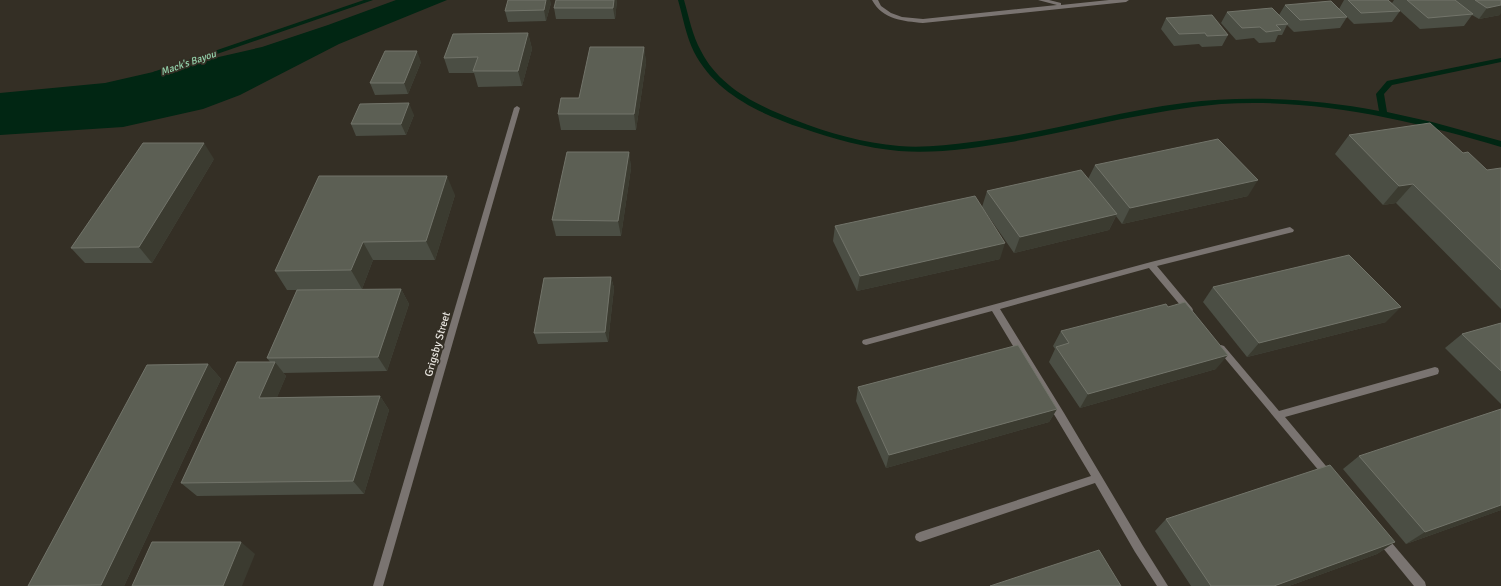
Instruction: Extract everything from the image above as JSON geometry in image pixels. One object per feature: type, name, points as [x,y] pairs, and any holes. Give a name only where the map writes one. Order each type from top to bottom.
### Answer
[{"type":"street","points":[[875,0],[881,9],[890,15],[909,20],[923,21],[1126,0]]},
{"type":"street","points":[[1041,0],[1067,6]]},
{"type":"street","name":"Grigsby Street","points":[[378,586],[517,108]]},
{"type":"street","points":[[866,342],[1151,265],[1290,230]]},
{"type":"street","points":[[1151,265],[1197,319]]},
{"type":"street","points":[[994,307],[1098,478],[1139,549],[1163,586]]},
{"type":"street","points":[[1217,343],[1334,482]]},
{"type":"street","points":[[1278,415],[1435,372]]},
{"type":"street","points":[[920,537],[1098,478]]},
{"type":"street","points":[[1375,531],[1421,586]]},
{"type":"shaded area","points":[[396,0],[447,0],[339,44],[240,95],[203,109],[123,127],[0,135],[0,93],[105,83],[262,47]]},
{"type":"building","points":[[508,0],[546,0],[544,10],[505,11]]},
{"type":"building","points":[[556,0],[614,0],[613,8],[554,8]]},
{"type":"building","points":[[1348,0],[1388,0],[1400,11],[1361,13]]},
{"type":"building","points":[[1407,0],[1455,0],[1473,14],[1428,18]]},
{"type":"building","points":[[1475,0],[1501,0],[1501,5],[1487,8]]},
{"type":"building","points":[[1331,1],[1347,17],[1300,20],[1285,5]]},
{"type":"building","points":[[1272,8],[1288,24],[1276,25],[1281,30],[1266,32],[1260,27],[1242,28],[1227,12]]},
{"type":"building","points":[[1212,15],[1228,35],[1207,36],[1205,33],[1179,34],[1166,18]]},
{"type":"building","points":[[528,33],[518,71],[473,71],[478,57],[444,58],[453,34]]},
{"type":"building","points":[[590,47],[644,47],[634,114],[558,114],[561,98],[579,98]]},
{"type":"building","points":[[385,51],[417,51],[404,83],[370,83]]},
{"type":"building","points":[[409,103],[401,124],[351,124],[360,104]]},
{"type":"building","points":[[1430,123],[1463,153],[1468,152],[1487,170],[1501,168],[1501,270],[1413,184],[1399,186],[1349,135]]},
{"type":"building","points":[[1218,139],[1258,180],[1130,208],[1095,165]]},
{"type":"building","points":[[143,143],[204,143],[139,247],[71,248]]},
{"type":"building","points":[[567,152],[629,152],[618,221],[552,220]]},
{"type":"building","points":[[1081,170],[1117,214],[1020,237],[987,191]]},
{"type":"building","points":[[319,176],[447,176],[426,241],[363,242],[351,270],[275,271]]},
{"type":"building","points":[[975,196],[1005,243],[860,276],[835,226]]},
{"type":"building","points":[[1349,255],[1401,307],[1259,343],[1213,287]]},
{"type":"building","points":[[611,277],[605,332],[534,333],[544,278]]},
{"type":"building","points":[[401,289],[378,357],[267,358],[297,290]]},
{"type":"building","points":[[1185,302],[1228,355],[1088,394],[1056,347],[1069,343],[1061,331],[1166,304],[1168,307]]},
{"type":"building","points":[[1501,323],[1501,371],[1462,334]]},
{"type":"building","points":[[1018,345],[1057,409],[889,455],[858,387]]},
{"type":"building","points":[[237,362],[275,362],[259,398],[380,396],[353,481],[181,483]]},
{"type":"building","points":[[208,364],[101,585],[28,586],[147,365]]},
{"type":"building","points":[[1501,409],[1501,505],[1425,532],[1359,456]]},
{"type":"building","points":[[1330,465],[1395,542],[1274,586],[1211,586],[1166,519]]},
{"type":"building","points":[[152,542],[241,542],[223,586],[132,586]]},
{"type":"building","points":[[1099,550],[1121,586],[990,586]]},
{"type":"waterway","name":"Mack's Bayou","points":[[157,72],[370,0]]},
{"type":"waterway","points":[[681,0],[690,33],[697,51],[705,64],[727,87],[754,105],[797,124],[870,145],[915,149],[954,147],[1031,136],[1145,112],[1184,106],[1222,102],[1258,101],[1294,102],[1363,110],[1432,124],[1501,144]]},
{"type":"waterway","points":[[1383,113],[1380,94],[1390,83],[1501,60]]}]
